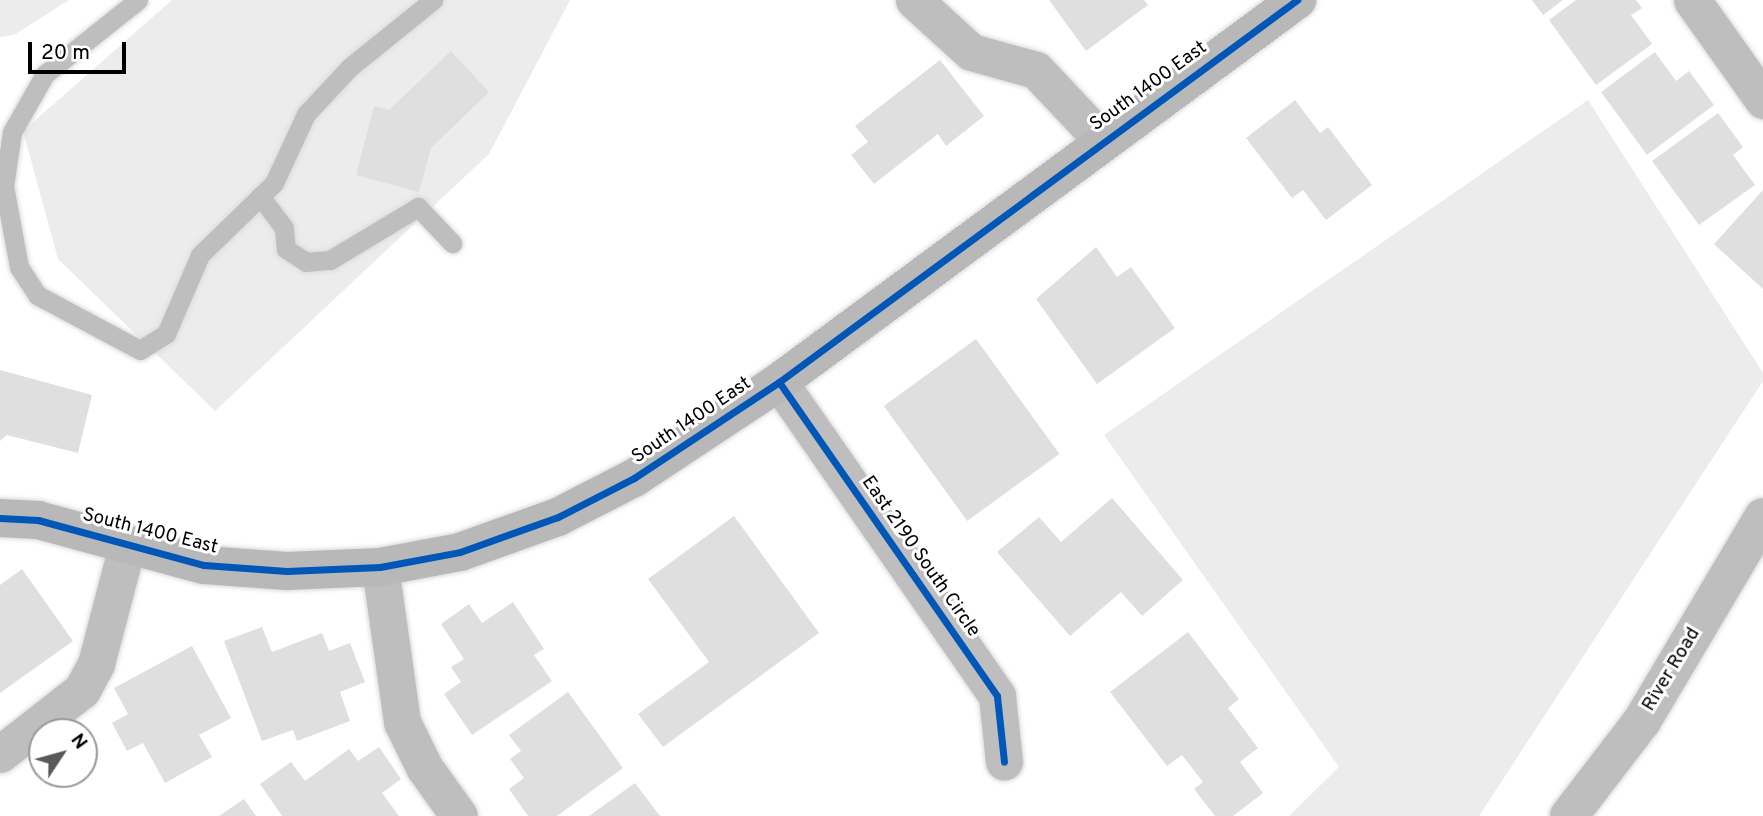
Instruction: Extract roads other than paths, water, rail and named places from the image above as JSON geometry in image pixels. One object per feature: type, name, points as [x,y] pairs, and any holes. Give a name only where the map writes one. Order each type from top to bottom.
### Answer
[{"type":"main road","name":"River Road","points":[[1569,816],[1642,721],[1763,517]]},
{"type":"street","points":[[914,0],[971,52],[1036,70],[1102,140]]},
{"type":"street","name":"South 1400 East","points":[[0,519],[38,520],[204,565],[287,571],[380,567],[460,552],[558,517],[634,478],[779,382],[1102,140],[1297,0]]},
{"type":"street","points":[[1692,0],[1763,100]]},
{"type":"street","name":"East 2190 South Circle","points":[[779,382],[998,696],[1004,762]]},
{"type":"street","points":[[0,754],[82,690],[96,664],[127,545]]},
{"type":"street","points":[[380,567],[402,722],[424,767],[459,816]]},
{"type":"lane","points":[[138,0],[45,74],[12,132],[5,186],[25,276],[37,295],[140,350],[166,334],[200,255],[274,183],[306,114],[351,67],[433,0]]},
{"type":"lane","points":[[260,196],[284,228],[286,249],[306,262],[330,260],[418,207],[452,243]]}]
